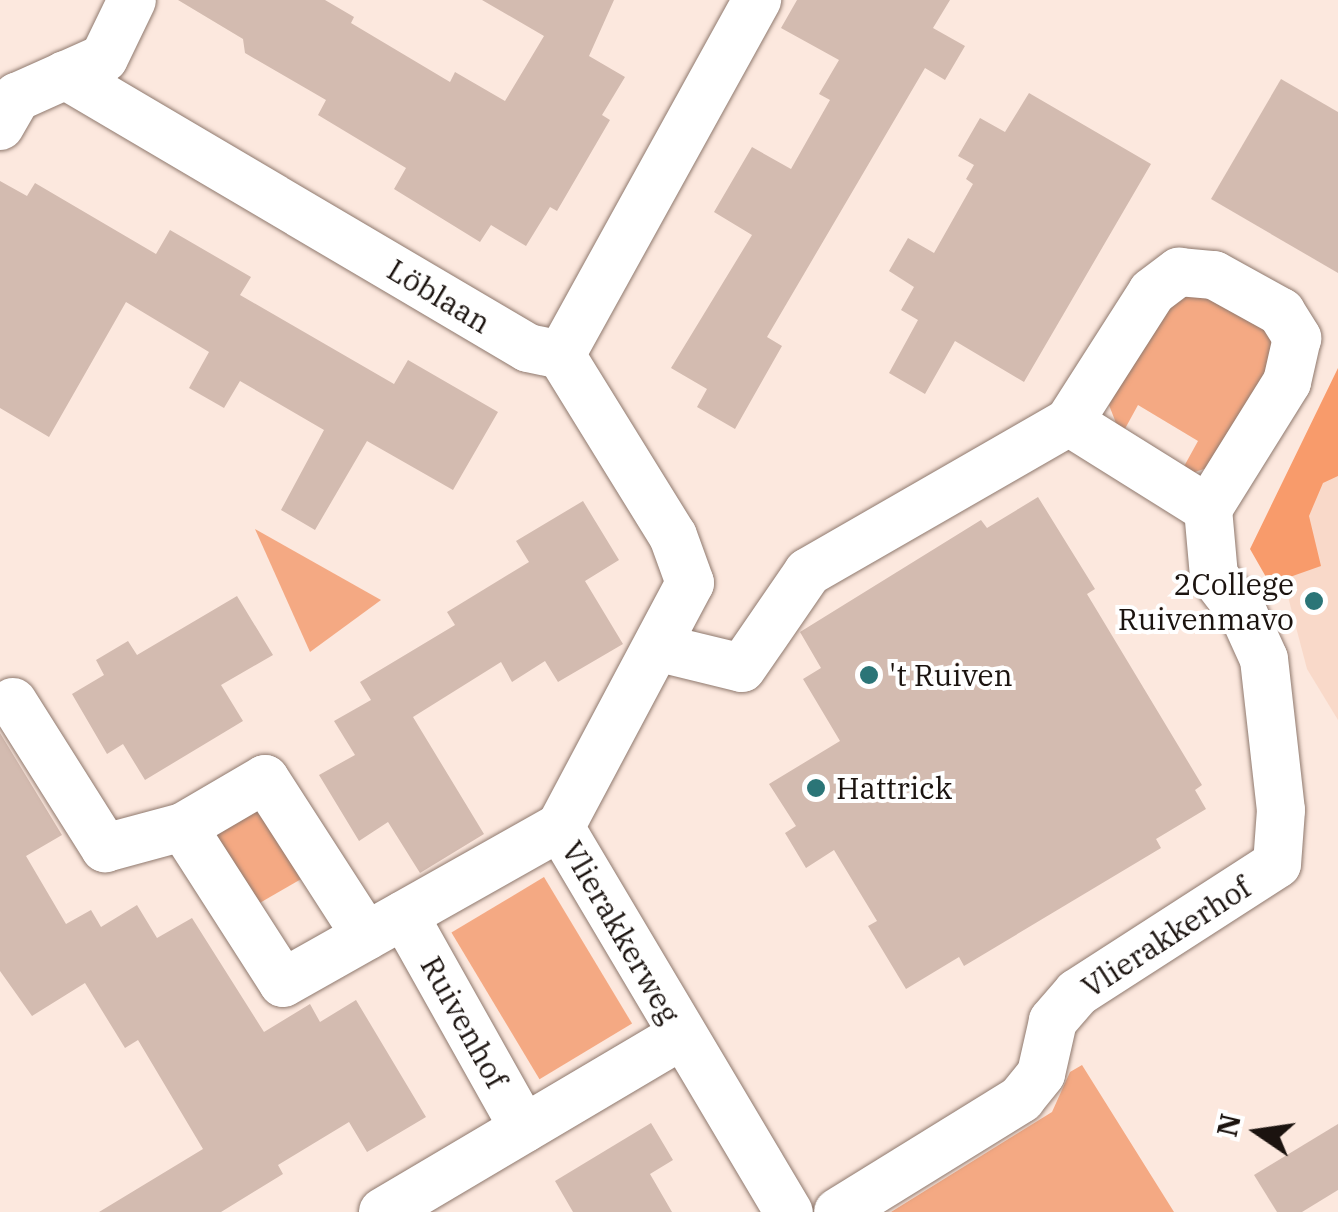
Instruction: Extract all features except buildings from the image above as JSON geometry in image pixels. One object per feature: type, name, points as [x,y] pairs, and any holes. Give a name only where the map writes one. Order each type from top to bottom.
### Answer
[{"type":"street","points":[[0,126],[17,97],[104,58],[132,0]]},
{"type":"street","points":[[561,355],[757,0]]},
{"type":"street","name":"Löblaan","points":[[65,76],[528,348],[561,355]]},
{"type":"street","points":[[660,648],[742,668],[808,572],[1069,422],[1152,292],[1179,272],[1214,275],[1281,312],[1297,338],[1286,382],[1208,509],[1069,422]]},
{"type":"street","name":"Vlierakkerweg","points":[[561,355],[674,536],[690,583],[660,648],[560,827],[789,1212]]},
{"type":"street","name":"Vlierakkerhof","points":[[838,1212],[1022,1099],[1041,1074],[1053,1021],[1078,993],[1277,864],[1281,810],[1264,659],[1244,615],[1214,576],[1208,509]]},
{"type":"street","name":"Ruivenhof","points":[[13,702],[105,848],[183,827],[264,779],[385,926],[524,1129]]},
{"type":"street","points":[[183,827],[283,984],[560,827]]},
{"type":"street","points":[[384,1212],[681,1036]]},
{"type":"shaded area","points":[[1197,290],[1264,326],[1279,353],[1213,466],[1192,473],[1182,470],[1198,441],[1138,405],[1121,436],[1109,405],[1164,306]]},
{"type":"shaded area","points":[[1338,368],[1338,476],[1323,483],[1309,516],[1321,566],[1270,584],[1250,549]]},
{"type":"shaded area","name":"2College Ruivenmavo","points":[[1338,415],[1338,720],[1307,669],[1271,532]]},
{"type":"shaded area","points":[[255,529],[381,600],[310,652]]},
{"type":"shaded area","points":[[262,808],[302,878],[244,912],[204,841]]},
{"type":"shaded area","points":[[544,877],[632,1024],[539,1079],[451,933]]},
{"type":"shaded area","points":[[1082,1065],[1174,1212],[891,1212],[1052,1112],[1070,1072]]},
{"type":"place","name":"2College Ruivenmavo","points":[[1314,601]]},
{"type":"place","name":"'t Ruiven","points":[[869,675]]},
{"type":"place","name":"Hattrick","points":[[816,788]]}]
